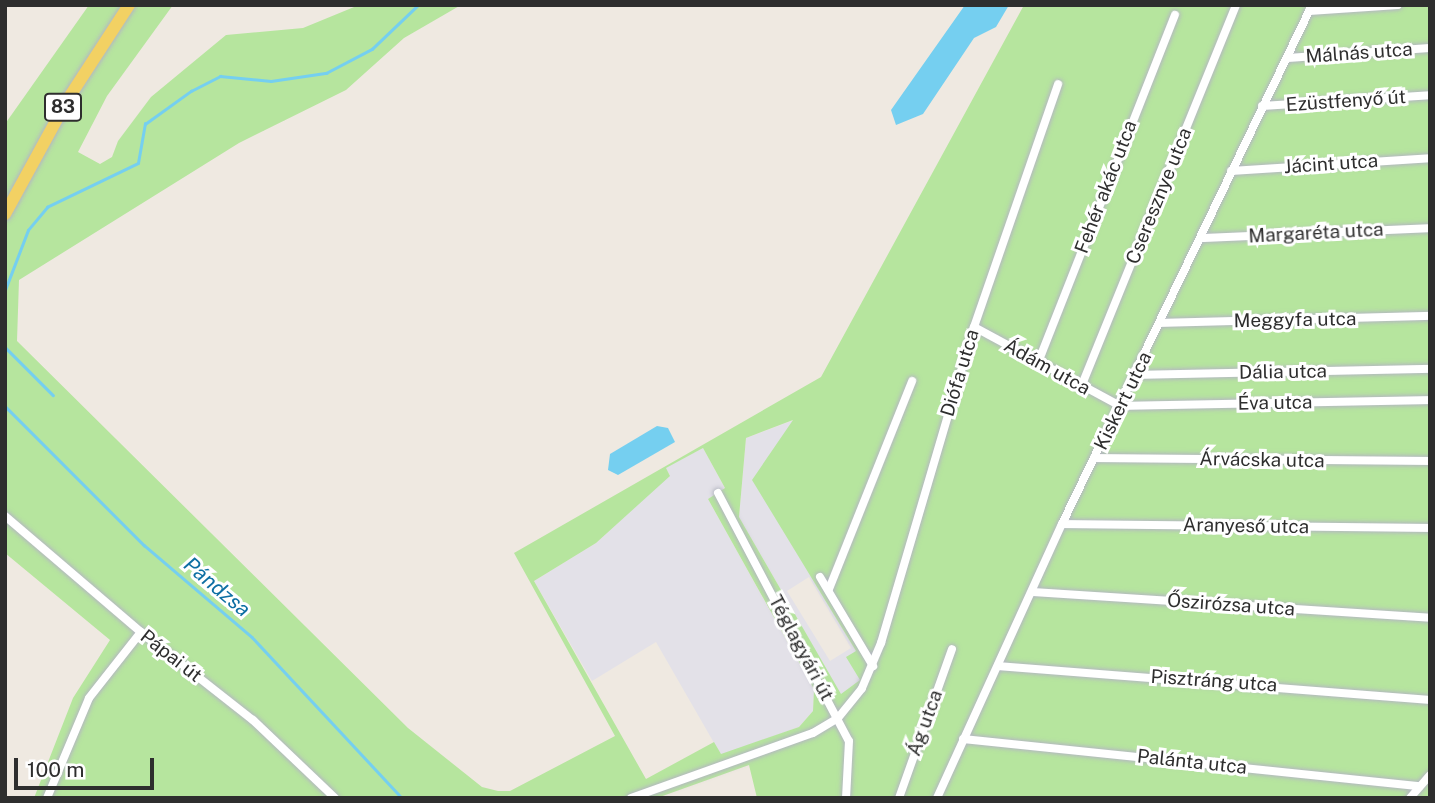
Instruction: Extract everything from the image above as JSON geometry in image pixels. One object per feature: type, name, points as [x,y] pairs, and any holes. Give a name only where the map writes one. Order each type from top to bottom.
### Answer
[{"type":"main road","name":"83","points":[[5,214],[68,99],[130,5]]},
{"type":"street","name":"Cseresznye utca","points":[[1082,387],[1236,5]]},
{"type":"street","points":[[1311,8],[1398,5]]},
{"type":"street","name":"Kiskert utca","points":[[937,798],[1062,524],[1311,8]]},
{"type":"street","name":"Fehér akác utca","points":[[1039,360],[1175,15]]},
{"type":"street","name":"Málnás utca","points":[[1288,58],[1430,48]]},
{"type":"street","name":"Diófa utca","points":[[838,718],[873,666],[974,327],[1058,84]]},
{"type":"street","name":"Ezüstfenyő út","points":[[1262,106],[1430,95]]},
{"type":"street","name":"Jácint utca","points":[[1231,171],[1430,158]]},
{"type":"street","name":"Margaréta utca","points":[[1202,238],[1430,228]]},
{"type":"street","name":"Meggyfa utca","points":[[1161,323],[1430,316]]},
{"type":"street","name":"Ádám utca","points":[[974,327],[1120,406]]},
{"type":"street","name":"Dália utca","points":[[1136,375],[1430,369]]},
{"type":"street","points":[[829,589],[912,381]]},
{"type":"street","name":"Éva utca","points":[[1120,406],[1430,400]]},
{"type":"street","name":"Árvácska utca","points":[[1094,458],[1430,461]]},
{"type":"street","name":"Téglagyári út","points":[[631,798],[813,733],[838,718],[718,493]]},
{"type":"street","name":"Pápai út","points":[[5,516],[141,632],[253,720],[335,798]]},
{"type":"street","name":"Aranyeső utca","points":[[1062,524],[1430,528]]},
{"type":"street","points":[[820,577],[873,666]]},
{"type":"street","name":"Őszirózsa utca","points":[[1032,592],[1430,618]]},
{"type":"street","points":[[47,798],[89,698],[141,632]]},
{"type":"street","name":"Ág utca","points":[[899,798],[952,649]]},
{"type":"street","name":"Pisztráng utca","points":[[998,666],[1430,700]]},
{"type":"street","points":[[838,718],[851,754],[846,798]]},
{"type":"street","name":"Palánta utca","points":[[963,739],[1420,786]]},
{"type":"street","points":[[1409,798],[1430,775]]},
{"type":"shaded area","points":[[794,420],[753,480],[856,651],[860,680],[841,695],[739,517],[746,438]],"holes":[[[809,577],[851,648],[830,661],[787,591]]]},
{"type":"shaded area","points":[[703,448],[725,488],[708,499],[814,690],[813,711],[799,727],[721,755],[656,642],[592,681],[534,581],[596,543],[670,475],[665,468]]},
{"type":"green space","points":[[89,5],[173,5],[107,96],[78,152],[100,164],[112,157],[118,141],[151,97],[226,35],[303,28],[359,5],[461,5],[404,38],[346,90],[239,143],[19,280],[17,341],[408,728],[482,787],[510,791],[615,736],[514,553],[821,377],[1024,5],[1430,5],[1430,798],[757,798],[749,765],[657,798],[34,798],[73,698],[110,640],[5,553],[5,124]],"holes":[[[793,420],[752,480],[856,651],[846,657],[860,680],[841,694],[739,517],[746,438]],[[703,448],[725,488],[708,499],[814,689],[813,711],[799,727],[721,754],[714,742],[646,779],[534,581],[596,543],[670,476],[666,468]]]},
{"type":"water","points":[[965,5],[1009,5],[996,27],[974,38],[923,114],[896,125],[891,110]]},
{"type":"water","points":[[657,426],[668,428],[675,442],[618,475],[608,470],[610,454]]},
{"type":"waterway","points":[[5,290],[28,230],[47,207],[138,163],[145,124],[191,91],[220,76],[271,81],[326,73],[372,49],[418,5]]},
{"type":"waterway","points":[[5,347],[53,395]]},
{"type":"waterway","name":"Pándzsa","points":[[5,406],[144,545],[252,637],[402,798]]}]
